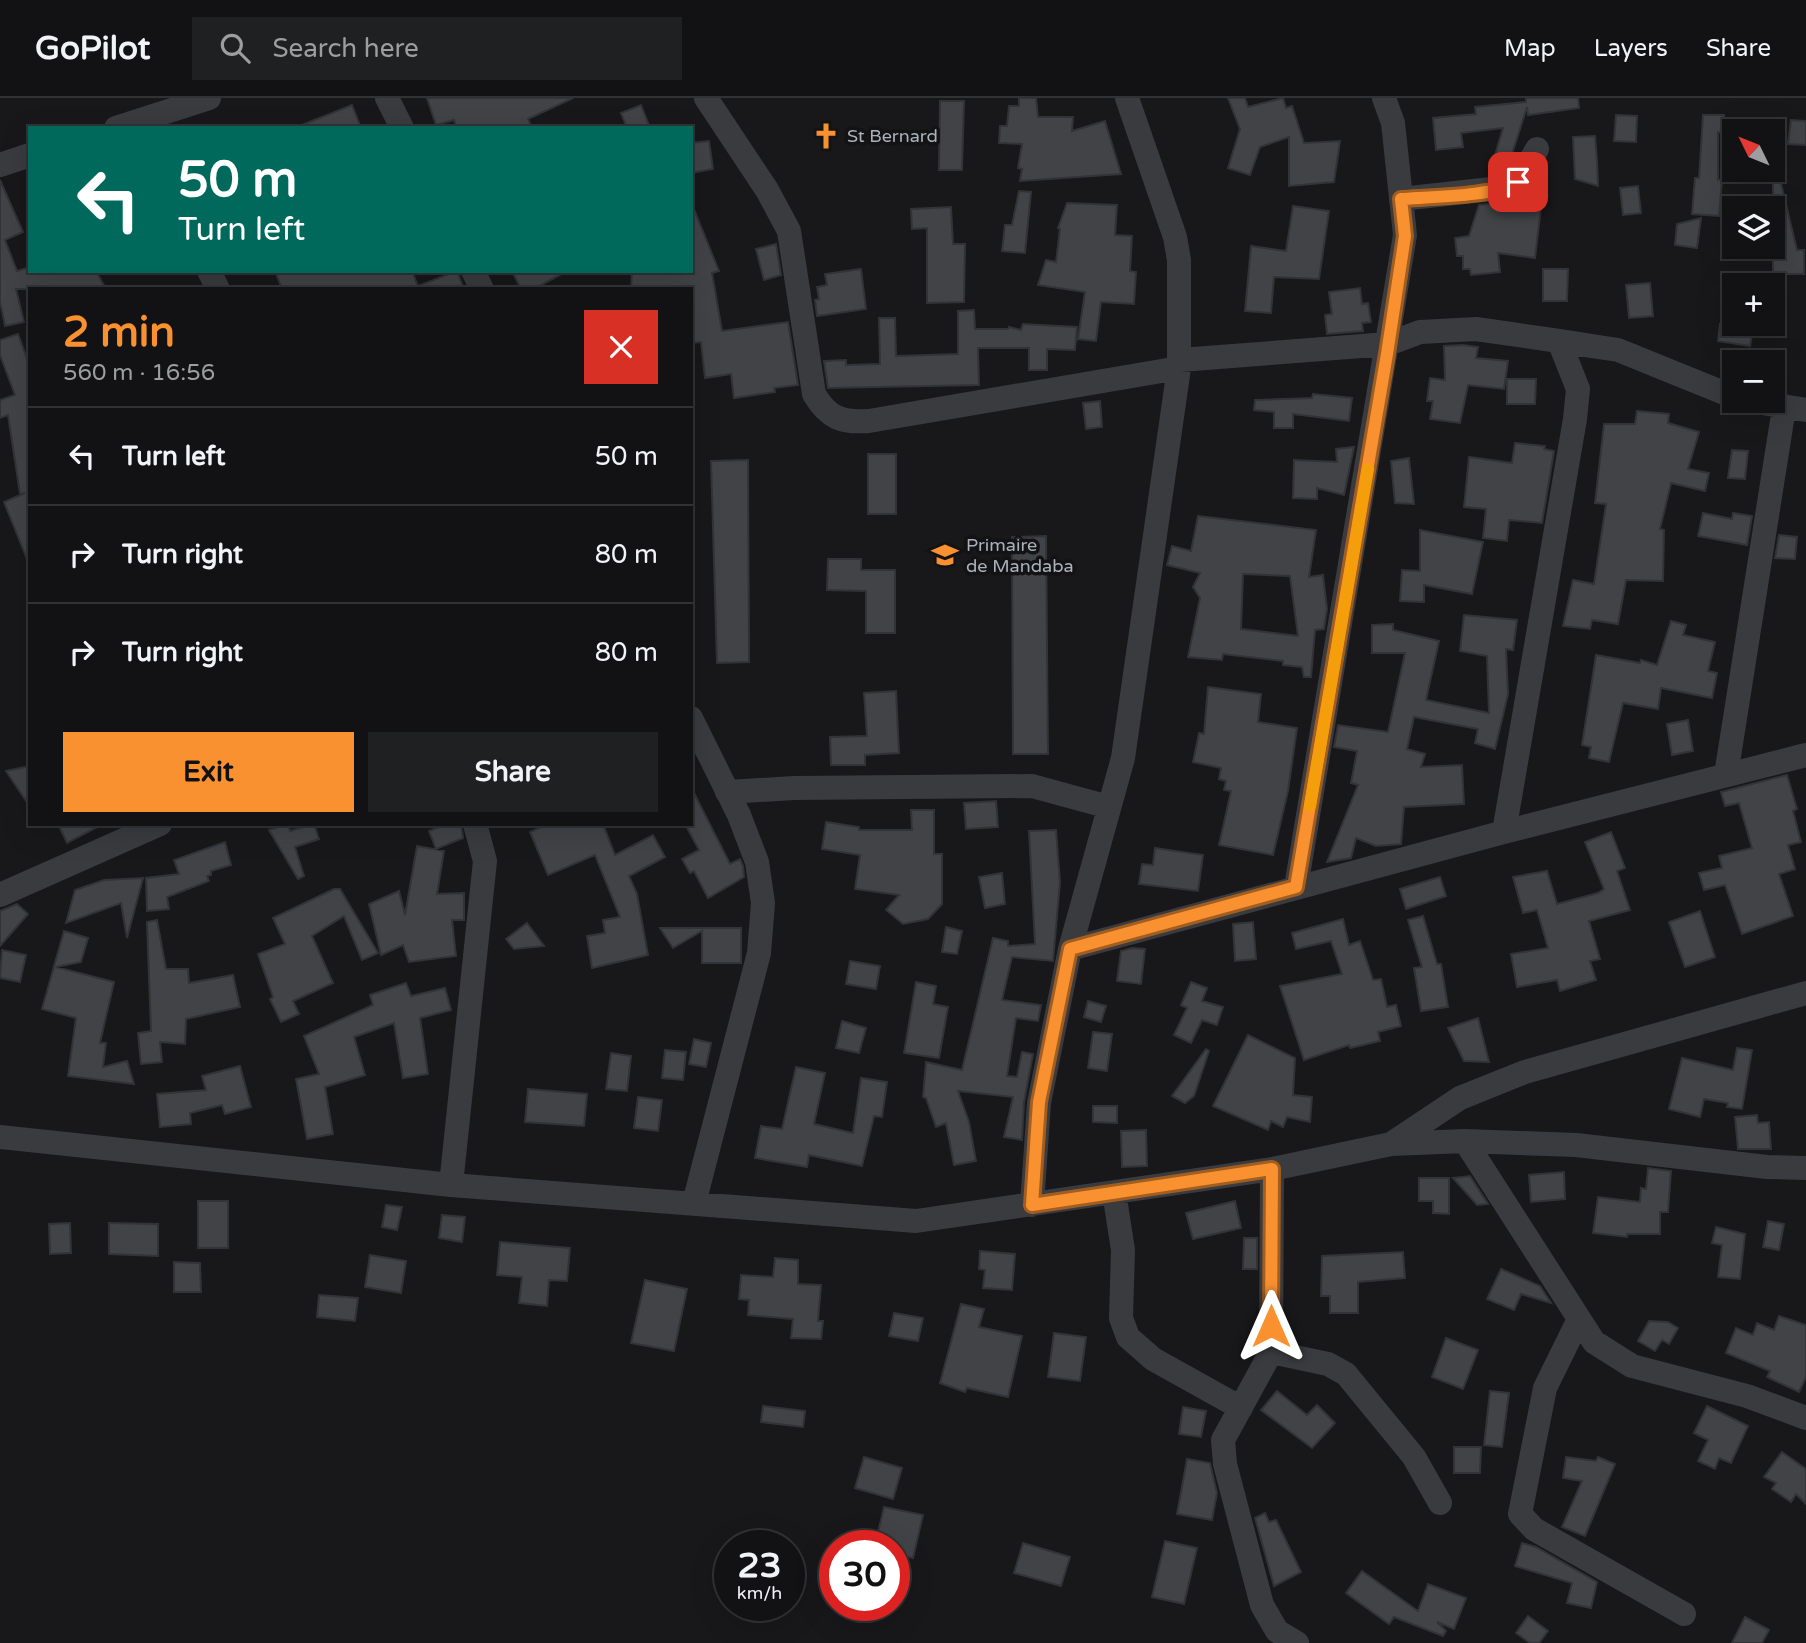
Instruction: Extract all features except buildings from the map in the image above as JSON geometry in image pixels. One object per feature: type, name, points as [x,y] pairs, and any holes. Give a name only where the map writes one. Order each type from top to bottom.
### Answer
[{"type":"street","points":[[129,126],[209,98]]},
{"type":"street","points":[[387,98],[401,126]]},
{"type":"street","points":[[706,98],[767,190],[789,231],[814,394],[822,408],[833,418],[848,422],[869,421],[1180,364],[1388,344],[1420,332],[1476,329],[1618,350],[1722,392]]},
{"type":"street","points":[[1032,1205],[1039,1102],[1070,949],[1123,758],[1180,364],[1175,237],[1127,98]]},
{"type":"street","points":[[1296,887],[1405,236],[1393,123],[1384,98]]},
{"type":"street","points":[[1401,199],[1509,187],[1518,182],[1538,149]]},
{"type":"street","points":[[0,164],[28,156]]},
{"type":"street","points":[[1504,832],[1576,419],[1578,389],[1559,341]]},
{"type":"street","points":[[1726,775],[1795,409]]},
{"type":"street","points":[[693,722],[757,862],[763,903],[760,940],[694,1203]]},
{"type":"street","points":[[1070,949],[1504,832],[1806,755]]},
{"type":"street","points":[[727,792],[794,788],[1032,786],[1109,807]]},
{"type":"street","points":[[0,895],[155,826]]},
{"type":"street","points":[[451,1185],[485,860],[476,826]]},
{"type":"street","points":[[1391,1144],[1460,1098],[1525,1072],[1806,992]]},
{"type":"street","points":[[0,1137],[451,1185],[916,1221],[1272,1169],[1391,1144],[1465,1141],[1576,1145],[1767,1167],[1806,1168]]},
{"type":"street","points":[[1465,1141],[1594,1342],[1632,1367],[1747,1396],[1806,1418]]},
{"type":"street","points":[[1272,1169],[1271,1352],[1223,1440],[1225,1464],[1262,1605],[1276,1630],[1297,1643]]},
{"type":"street","points":[[1114,1192],[1122,1250],[1121,1318],[1128,1337],[1153,1359],[1241,1408]]},
{"type":"street","points":[[1578,1318],[1545,1388],[1520,1514],[1534,1529],[1684,1614]]},
{"type":"street","points":[[1271,1352],[1328,1364],[1346,1374],[1414,1457],[1440,1503]]},
{"type":"slow traffic","points":[[1310,806],[1368,469]]},
{"type":"place","name":"St Bernard","points":[[826,136]]},
{"type":"place","name":"Primaire de Mandaba","points":[[945,555]]},
{"type":"route","points":[[1271,1326],[1272,1169],[1032,1205],[1039,1102],[1070,949],[1296,887],[1387,354],[1405,236],[1401,199],[1470,194],[1509,187],[1518,182]]}]
